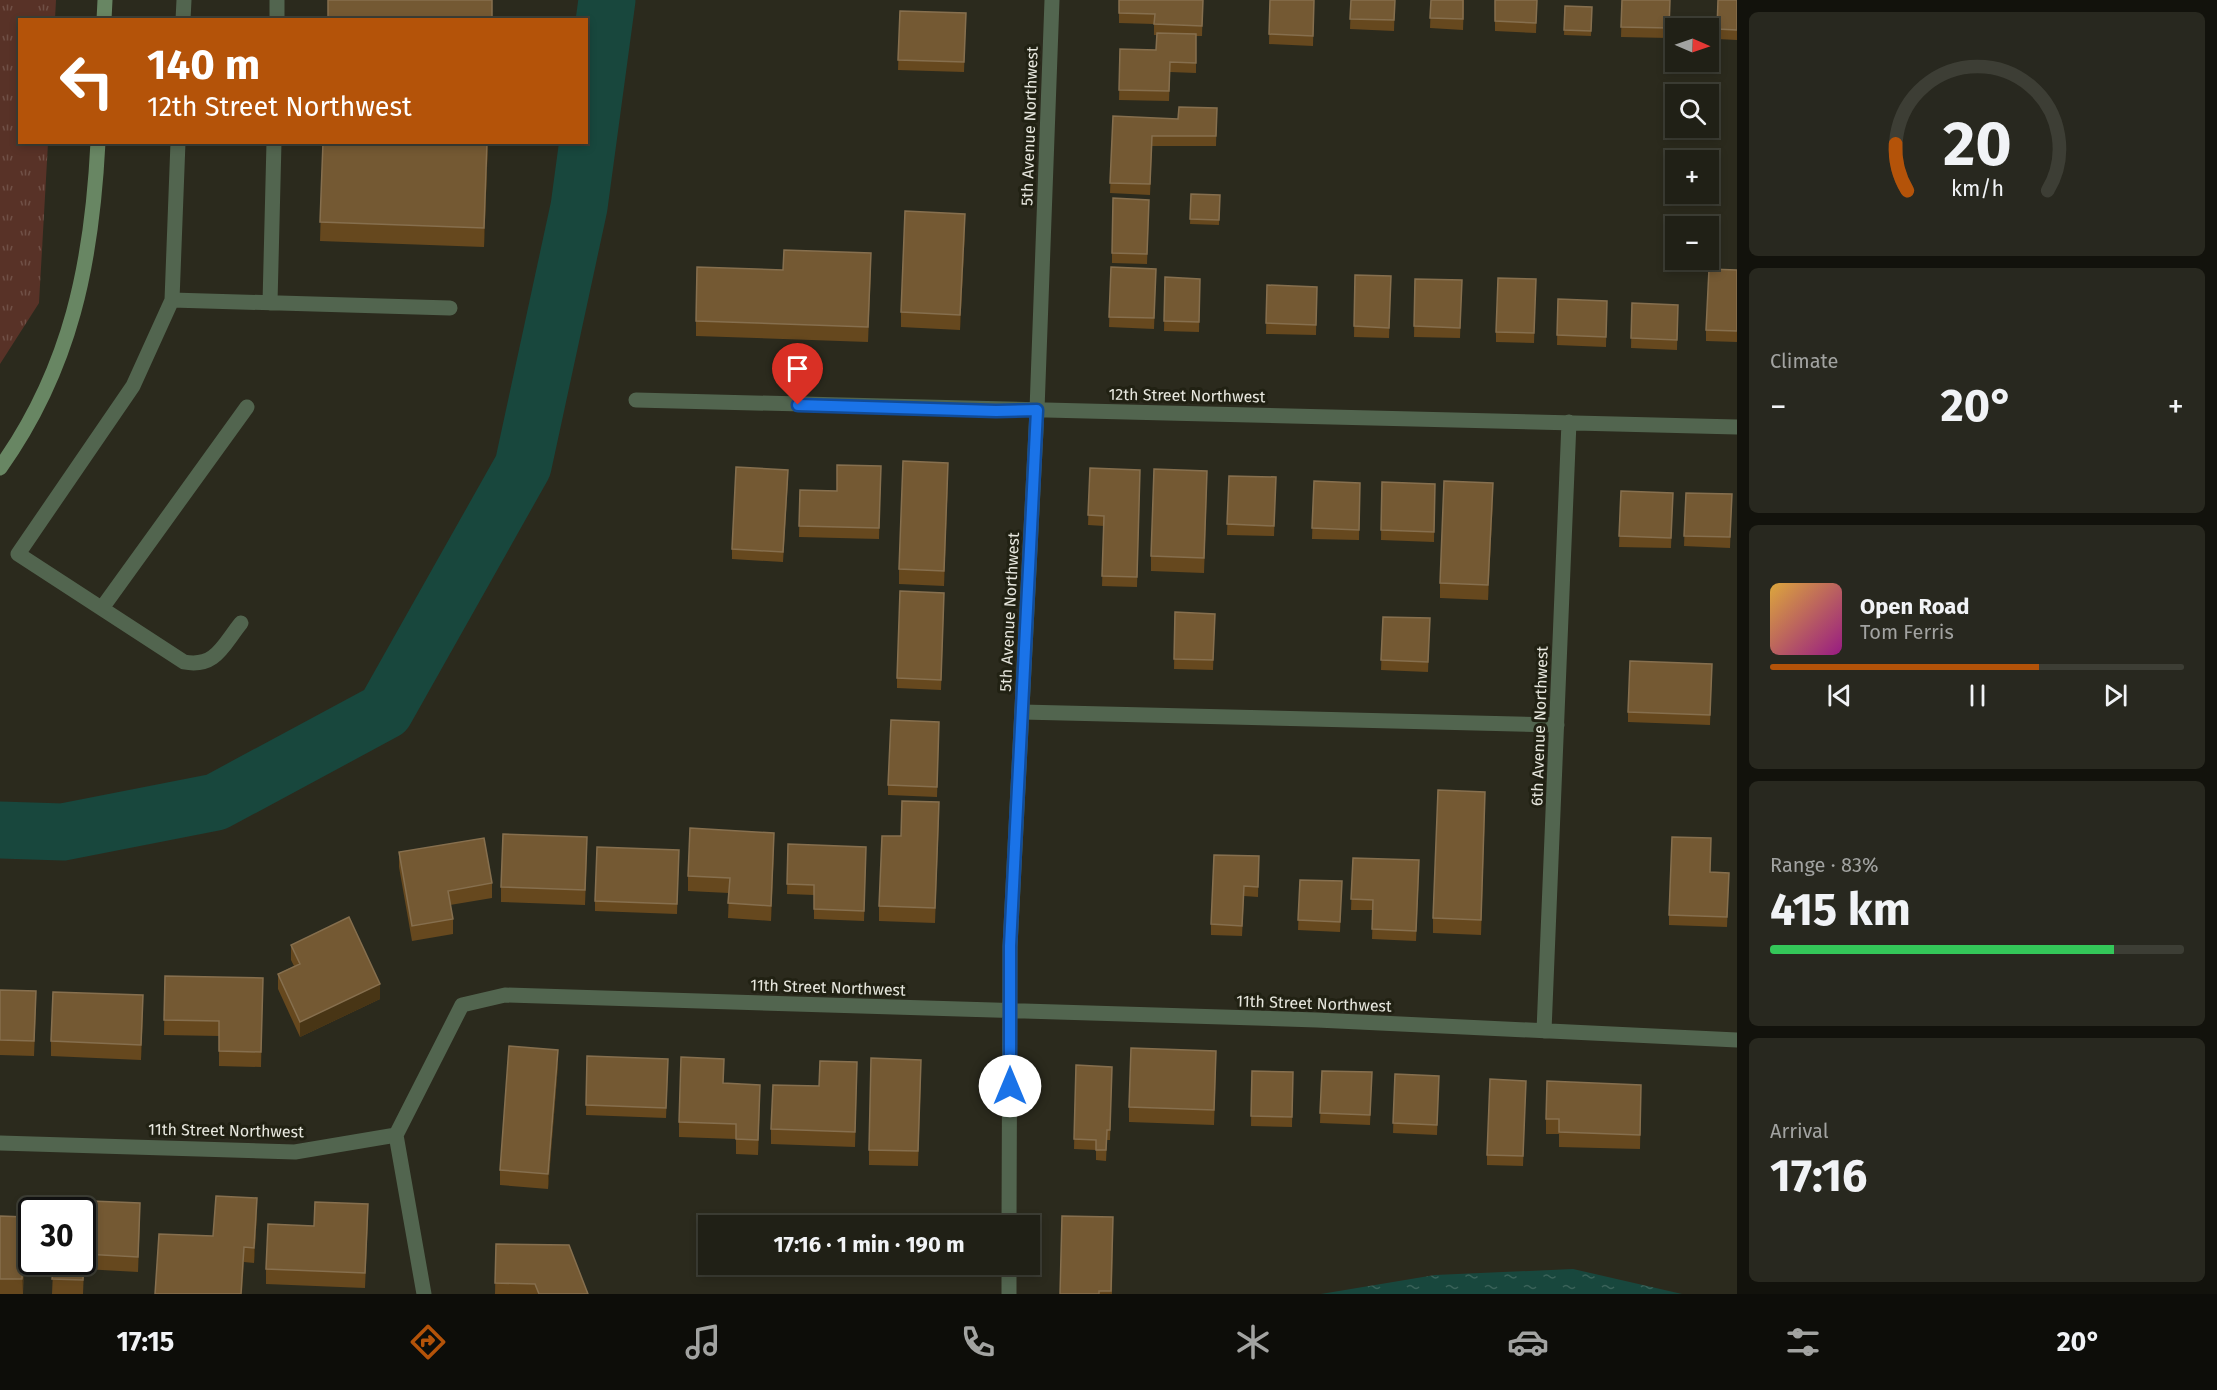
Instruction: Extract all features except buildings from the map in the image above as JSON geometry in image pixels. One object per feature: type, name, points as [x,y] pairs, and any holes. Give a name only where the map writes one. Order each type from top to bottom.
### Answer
[{"type":"main road","points":[[104,18],[105,0]]},
{"type":"main road","points":[[0,468],[27,430],[63,351],[86,263],[98,144]]},
{"type":"street","points":[[183,18],[184,0]]},
{"type":"street","points":[[277,0],[277,18]]},
{"type":"street","name":"5th Avenue Northwest","points":[[1009,1215],[1010,946],[1037,410],[1052,0]]},
{"type":"street","points":[[178,144],[172,300],[133,386],[18,554],[184,662],[198,664],[212,660],[241,623]]},
{"type":"street","points":[[270,303],[274,144]]},
{"type":"street","points":[[172,300],[450,308]]},
{"type":"street","name":"12th Street Northwest","points":[[636,400],[996,411],[1037,410],[1737,427]]},
{"type":"street","points":[[102,608],[247,406]]},
{"type":"street","name":"6th Avenue Northwest","points":[[1544,1031],[1569,422]]},
{"type":"street","points":[[1022,712],[1557,725]]},
{"type":"street","name":"11th Street Northwest","points":[[0,1143],[295,1152],[396,1135],[462,1005],[505,995],[1317,1020],[1737,1040]]},
{"type":"street","points":[[396,1135],[424,1294]]},
{"type":"street","points":[[1009,1275],[1009,1294]]},
{"type":"green space","points":[[0,0],[56,0],[55,18],[18,18],[18,144],[48,144],[39,303],[0,364]]},
{"type":"water","points":[[1573,1269],[1682,1294],[1321,1294],[1435,1275]]},
{"type":"waterway","points":[[588,140],[607,0]]},
{"type":"waterway","points":[[0,830],[63,832],[216,802],[385,711],[523,466],[579,207],[588,144]]},
{"type":"route","points":[[798,405],[996,411],[1037,410],[1010,946],[1010,1086]]}]
